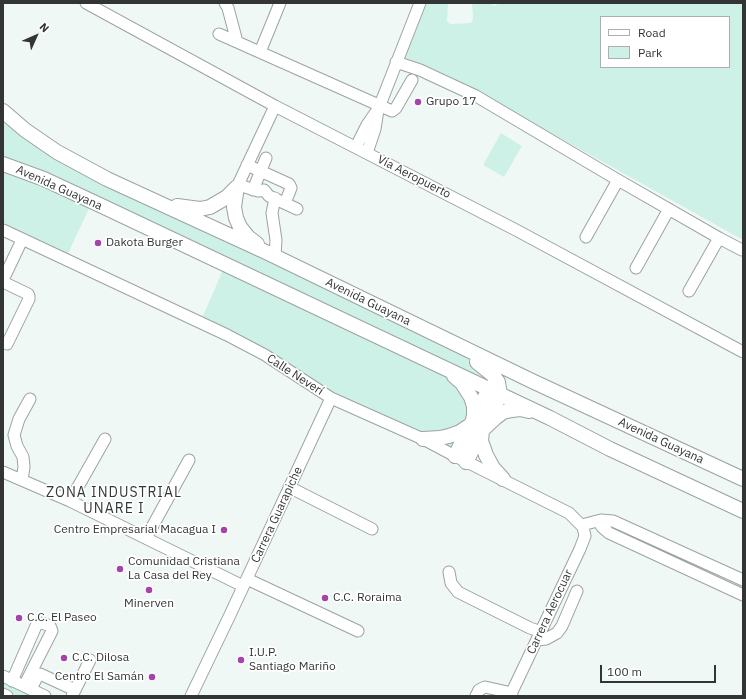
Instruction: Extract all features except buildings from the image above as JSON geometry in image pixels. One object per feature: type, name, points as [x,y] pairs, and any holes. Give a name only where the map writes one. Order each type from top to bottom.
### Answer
[{"type":"main road","name":"Avenida Guayana","points":[[3,111],[25,130],[57,152],[107,179],[271,255],[436,336],[743,478]]},
{"type":"main road","name":"Avenida Guayana","points":[[3,164],[44,179],[442,367],[496,389],[610,449],[743,511]]},
{"type":"main road","points":[[160,203],[200,209],[210,207],[227,197],[238,185]]},
{"type":"main road","points":[[238,185],[234,207],[240,228],[248,237],[271,255]]},
{"type":"main road","points":[[436,336],[487,369],[493,375],[496,389]]},
{"type":"main road","points":[[442,367],[462,383],[468,390],[474,406],[474,415],[486,455],[493,468],[503,479]]},
{"type":"main road","points":[[460,459],[496,389],[513,380],[532,381]]},
{"type":"main road","points":[[422,439],[440,438],[477,427],[512,410],[528,411],[550,418]]},
{"type":"street","name":"Vía Aeropuerto","points":[[86,3],[104,7],[275,106],[516,230],[743,352]]},
{"type":"street","points":[[225,3],[228,8],[237,42]]},
{"type":"street","points":[[260,52],[280,3]]},
{"type":"street","points":[[356,148],[367,125],[378,108],[418,8],[410,3]]},
{"type":"street","points":[[219,34],[378,108],[392,111],[394,110],[412,80]]},
{"type":"street","points":[[396,62],[420,70],[476,96],[618,180],[742,250]]},
{"type":"street","points":[[275,106],[238,185],[255,191],[263,196],[277,199],[297,209]]},
{"type":"street","points":[[367,153],[375,129],[378,108]]},
{"type":"street","points":[[255,191],[260,171],[266,158]]},
{"type":"street","points":[[247,165],[290,186],[277,199],[272,213],[276,246],[271,255]]},
{"type":"street","points":[[586,237],[618,180]]},
{"type":"street","points":[[636,268],[669,209]]},
{"type":"street","name":"Calle Neverí","points":[[3,230],[240,341],[265,355],[331,398],[422,439],[570,513],[582,526]]},
{"type":"street","points":[[689,291],[719,238]]},
{"type":"street","points":[[7,344],[29,299],[28,294],[3,281],[22,240]]},
{"type":"street","name":"Carrera Guarapiche","points":[[191,696],[331,398]]},
{"type":"street","points":[[22,480],[24,467],[14,435],[19,419],[30,399]]},
{"type":"street","points":[[70,501],[105,439]]},
{"type":"street","points":[[146,538],[189,460]]},
{"type":"street","points":[[3,472],[70,501],[146,538],[358,631]]},
{"type":"street","points":[[289,487],[372,529]]},
{"type":"street","points":[[598,520],[602,527],[609,533],[743,595]]},
{"type":"street","points":[[582,526],[598,520],[618,522],[743,580]]},
{"type":"street","name":"Carrera Aerocuar","points":[[511,694],[580,549],[584,536],[582,526]]},
{"type":"street","points":[[714,582],[720,569]]},
{"type":"street","points":[[449,572],[451,583],[458,592],[530,628],[539,636],[546,639],[557,633],[562,626],[578,591]]},
{"type":"street","points":[[28,688],[32,670],[52,631],[50,626],[42,623],[36,626],[20,663],[8,678],[28,688],[44,696]]},
{"type":"street","points":[[28,688],[38,674],[40,674],[74,693],[90,660]]},
{"type":"street","points":[[20,663],[32,670]]},
{"type":"street","points":[[476,696],[480,690],[485,687],[511,694]]},
{"type":"green space","points":[[427,3],[448,3],[447,21],[450,24],[471,23],[473,17],[472,3],[491,3],[494,6],[500,3],[743,3],[743,240],[449,76],[405,58]]},
{"type":"green space","points":[[3,111],[38,140],[437,336],[487,369],[489,389],[445,369],[474,406],[455,456],[331,399],[200,323],[225,265],[92,202],[65,260],[3,231]]},
{"type":"green space","points":[[501,133],[522,146],[504,177],[483,165]]},
{"type":"green space","points":[[3,676],[45,696],[7,696],[3,694]]},
{"type":"place","name":"Grupo 17","points":[[418,102]]},
{"type":"place","name":"Dakota Burger","points":[[98,243]]},
{"type":"place","name":"Centro Empresarial Macagua I","points":[[224,530]]},
{"type":"place","name":"Comunidad Cristiana La Casa del Rey","points":[[120,569]]},
{"type":"place","name":"Minerven","points":[[149,590]]},
{"type":"place","name":"C.C. Roraima","points":[[325,598]]},
{"type":"place","name":"C.C. El Paseo","points":[[19,618]]},
{"type":"place","name":"C.C. Dilosa","points":[[64,658]]},
{"type":"place","name":"I.U.P. Santiago Mariño","points":[[241,660]]},
{"type":"place","name":"Centro El Samán","points":[[152,677]]},
{"type":"district","name":"ZONA INDUSTRIAL UNARE I","points":[[114,502]]}]
